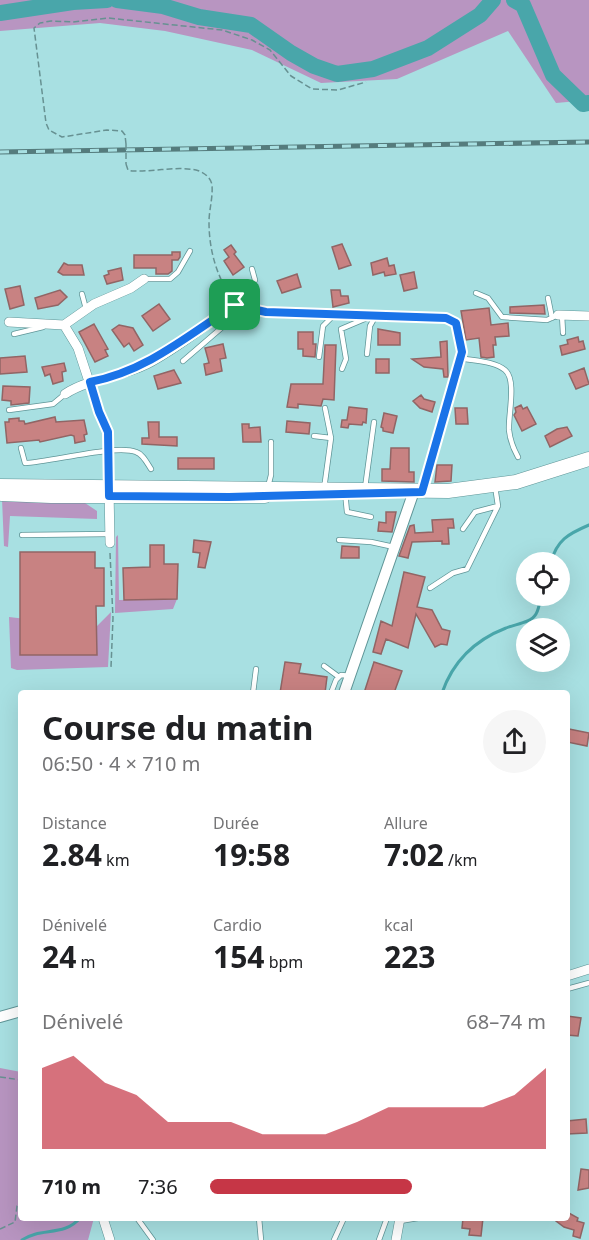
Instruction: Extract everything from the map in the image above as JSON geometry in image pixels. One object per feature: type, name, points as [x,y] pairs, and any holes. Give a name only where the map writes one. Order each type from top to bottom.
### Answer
[{"type":"main road","points":[[0,486],[110,491],[416,492],[495,486],[545,474],[589,459]]},
{"type":"main road","points":[[0,494],[51,496],[207,487],[267,492]]},
{"type":"street","points":[[4,320],[64,325],[86,309],[144,279]]},
{"type":"street","points":[[65,394],[90,382],[148,363],[235,305],[266,312],[446,318],[456,323],[462,352],[396,548],[345,676],[344,690]]},
{"type":"street","points":[[557,316],[589,316]]},
{"type":"street","points":[[64,325],[78,348],[108,432],[110,538]]},
{"type":"street","points":[[570,975],[589,969]]},
{"type":"street","points":[[0,1017],[18,1012]]},
{"type":"street","points":[[104,1221],[110,1240]]},
{"type":"street","points":[[396,1240],[400,1221]]},
{"type":"lane","points":[[144,279],[170,279],[178,272],[190,251]]},
{"type":"lane","points":[[252,269],[255,280],[250,290],[255,310]]},
{"type":"lane","points":[[476,293],[488,298],[502,317],[547,320],[557,316]]},
{"type":"lane","points":[[82,294],[86,309]]},
{"type":"lane","points":[[548,298],[563,333]]},
{"type":"lane","points":[[183,361],[233,318],[235,305]]},
{"type":"lane","points":[[319,357],[323,326],[334,315]]},
{"type":"lane","points":[[368,354],[372,317]]},
{"type":"lane","points":[[342,369],[346,359],[341,329],[372,317]]},
{"type":"lane","points":[[14,334],[48,324]]},
{"type":"lane","points":[[460,358],[496,365],[506,371],[510,377],[512,391],[509,432],[511,445],[518,457]]},
{"type":"lane","points":[[9,410],[53,404],[65,394]]},
{"type":"lane","points":[[324,492],[331,438],[326,408]]},
{"type":"lane","points":[[365,492],[374,422]]},
{"type":"lane","points":[[314,436],[331,438]]},
{"type":"lane","points":[[267,492],[271,474],[271,442]]},
{"type":"lane","points":[[21,448],[25,463],[54,461],[110,451],[136,452],[142,456],[151,469]]},
{"type":"lane","points":[[430,588],[453,573],[467,569],[498,506],[495,486]]},
{"type":"lane","points":[[345,492],[347,512],[371,517]]},
{"type":"lane","points":[[463,529],[475,512],[498,506]]},
{"type":"lane","points":[[22,535],[110,538]]},
{"type":"lane","points":[[339,540],[371,542],[396,548]]},
{"type":"lane","points":[[324,666],[345,676],[334,690]]},
{"type":"lane","points":[[253,690],[256,669]]},
{"type":"lane","points":[[570,988],[589,983]]},
{"type":"lane","points":[[139,1221],[153,1240]]},
{"type":"lane","points":[[259,1221],[261,1240]]},
{"type":"lane","points":[[334,1240],[343,1221]]},
{"type":"lane","points":[[379,1240],[386,1221]]},
{"type":"path","points":[[235,305],[223,285],[212,253],[209,220],[212,183],[206,174],[181,169],[128,170],[125,135],[122,131],[107,130],[62,137],[50,130],[46,123],[34,28],[40,23],[51,21],[74,22],[108,18],[222,30],[252,40],[270,50],[291,76],[312,89],[338,90],[366,82]]},
{"type":"path","points":[[110,538],[114,618],[111,667]]},
{"type":"path","points":[[0,1077],[18,1080]]},
{"type":"path","points":[[0,1229],[15,1222],[18,1205]]},
{"type":"shaded area","points":[[0,0],[589,0],[589,100],[556,103],[508,31],[397,79],[321,83],[252,50],[165,31],[100,23],[0,31]]},
{"type":"shaded area","points":[[2,499],[82,501],[97,511],[97,519],[10,516],[8,547],[4,546]]},
{"type":"shaded area","points":[[118,535],[119,600],[177,599],[173,609],[115,613],[116,537]]},
{"type":"shaded area","points":[[111,612],[108,667],[17,670],[11,668],[9,617],[96,627]]},
{"type":"shaded area","points":[[0,1068],[18,1071],[18,1221],[93,1221],[88,1240],[0,1240]]},
{"type":"building","points":[[342,244],[351,265],[339,269],[332,247]]},
{"type":"building","points":[[231,245],[236,252],[234,254],[244,267],[233,275],[224,261],[229,257],[224,250]]},
{"type":"building","points":[[172,252],[180,252],[180,257],[178,260],[172,260],[172,271],[168,274],[156,274],[156,268],[134,268],[134,255],[172,255]]},
{"type":"building","points":[[387,258],[389,266],[394,265],[396,274],[385,276],[384,272],[373,275],[371,263]]},
{"type":"building","points":[[64,263],[82,265],[84,275],[63,275],[58,272]]},
{"type":"building","points":[[121,268],[123,280],[107,284],[104,276],[109,274],[108,271]]},
{"type":"building","points":[[414,272],[417,288],[404,291],[400,275]]},
{"type":"building","points":[[297,274],[301,287],[282,293],[277,281]]},
{"type":"building","points":[[20,286],[24,305],[10,309],[5,289]]},
{"type":"building","points":[[60,290],[67,297],[58,305],[38,309],[35,298]]},
{"type":"building","points":[[331,290],[340,290],[341,296],[348,296],[349,303],[333,307]]},
{"type":"building","points":[[159,304],[170,319],[153,331],[142,316]]},
{"type":"building","points":[[544,305],[545,314],[510,313],[510,307]]},
{"type":"building","points":[[489,308],[491,325],[508,323],[509,336],[495,337],[494,357],[487,358],[481,357],[479,338],[466,340],[461,311]]},
{"type":"building","points":[[94,324],[108,349],[105,350],[108,356],[95,362],[79,332]]},
{"type":"building","points":[[119,325],[133,328],[143,345],[134,351],[129,343],[124,347],[112,330]]},
{"type":"building","points":[[378,329],[400,333],[400,345],[378,345]]},
{"type":"building","points":[[298,332],[313,332],[313,344],[316,344],[315,357],[303,356],[303,349],[298,349]]},
{"type":"building","points":[[578,337],[579,342],[583,341],[585,349],[562,355],[560,346],[568,344],[567,340]]},
{"type":"building","points":[[447,341],[448,377],[444,377],[443,369],[424,367],[412,359],[441,357],[440,342]]},
{"type":"building","points":[[223,344],[226,358],[220,359],[222,371],[206,375],[204,364],[209,363],[205,348]]},
{"type":"building","points":[[325,345],[336,345],[334,400],[323,399],[321,406],[298,404],[298,408],[287,407],[291,384],[323,384]]},
{"type":"building","points":[[25,356],[27,372],[0,374],[0,358]]},
{"type":"building","points":[[376,359],[389,359],[389,373],[376,373]]},
{"type":"building","points":[[64,363],[66,371],[62,372],[63,381],[53,384],[50,374],[45,376],[42,367]]},
{"type":"building","points":[[584,368],[589,384],[576,389],[569,374]]},
{"type":"building","points":[[174,370],[181,383],[158,389],[154,376]]},
{"type":"building","points":[[3,386],[30,387],[29,403],[11,405],[11,401],[2,400]]},
{"type":"building","points":[[421,395],[424,399],[435,402],[432,412],[420,408],[413,401]]},
{"type":"building","points":[[521,405],[523,409],[527,407],[536,424],[522,431],[514,415],[515,408]]},
{"type":"building","points":[[349,407],[367,409],[366,423],[349,424],[348,428],[341,427],[342,420],[347,420]]},
{"type":"building","points":[[455,408],[467,408],[468,424],[456,424]]},
{"type":"building","points":[[384,413],[397,416],[393,433],[383,431],[381,427]]},
{"type":"building","points":[[55,417],[56,422],[84,420],[87,434],[84,435],[85,441],[75,443],[74,436],[71,435],[40,442],[39,440],[7,443],[5,422],[9,422],[9,419],[19,418],[19,421],[24,421],[25,424]]},
{"type":"building","points":[[287,421],[310,423],[309,434],[286,432]]},
{"type":"building","points":[[148,422],[159,422],[159,437],[177,437],[177,446],[142,444],[142,438],[149,438]]},
{"type":"building","points":[[242,424],[249,424],[249,428],[260,427],[261,442],[243,442]]},
{"type":"building","points":[[567,427],[572,436],[550,447],[545,436],[557,429]]},
{"type":"building","points":[[391,448],[409,448],[409,472],[414,472],[414,482],[382,481],[382,469],[390,469]]},
{"type":"building","points":[[178,458],[214,458],[214,469],[178,469]]},
{"type":"building","points":[[437,465],[452,465],[451,481],[435,482]]},
{"type":"building","points":[[386,512],[396,512],[392,532],[378,531],[379,522],[386,523]]},
{"type":"building","points":[[453,519],[454,528],[448,528],[449,544],[442,544],[442,541],[412,542],[408,558],[399,556],[410,526],[414,525],[415,533],[433,532],[432,520]]},
{"type":"building","points":[[194,540],[211,542],[205,568],[198,567],[200,553],[193,552]]},
{"type":"building","points":[[150,545],[164,545],[164,564],[178,564],[177,599],[124,600],[123,568],[150,567]]},
{"type":"building","points":[[342,546],[359,547],[359,558],[341,558]]},
{"type":"building","points":[[20,552],[95,552],[95,568],[104,568],[104,606],[96,606],[97,655],[20,655]]},
{"type":"building","points":[[404,572],[425,577],[417,607],[432,610],[442,629],[450,631],[447,645],[441,644],[435,647],[416,614],[408,648],[386,639],[381,654],[373,652],[381,621],[392,626]]},
{"type":"building","points":[[285,662],[301,664],[299,673],[327,677],[325,690],[280,690]]},
{"type":"building","points":[[374,662],[402,671],[395,690],[365,690]]},
{"type":"building","points":[[570,729],[589,733],[587,746],[570,743]]},
{"type":"building","points":[[570,1016],[581,1018],[578,1036],[570,1035]]},
{"type":"building","points":[[586,1119],[587,1133],[570,1134],[570,1121]]},
{"type":"building","points":[[581,1169],[589,1170],[589,1188],[578,1190]]},
{"type":"building","points":[[570,1214],[578,1218],[577,1221],[584,1223],[580,1238],[573,1236],[574,1230],[556,1221],[570,1221]]},
{"type":"building","points":[[463,1221],[483,1221],[481,1236],[469,1235],[470,1229],[462,1228]]},
{"type":"waterway","points":[[0,13],[73,2],[107,0]]},
{"type":"waterway","points":[[117,0],[163,6],[199,17],[251,25],[291,53],[314,66],[337,74],[373,69],[428,48],[480,15],[493,0]]},
{"type":"waterway","points":[[514,0],[523,5],[553,75],[583,104],[589,103]]},
{"type":"waterway","points":[[554,552],[564,539],[589,525]]},
{"type":"waterway","points":[[443,690],[452,671],[475,645],[495,633],[534,617],[539,606]]},
{"type":"waterway","points":[[22,1240],[29,1236],[67,1228],[77,1221]]},
{"type":"railway","points":[[0,152],[589,142]]},
{"type":"route","points":[[235,305],[266,312],[446,318],[456,323],[462,352],[422,492],[229,497],[109,496],[110,444],[108,432],[90,382],[148,363],[235,305]]}]
